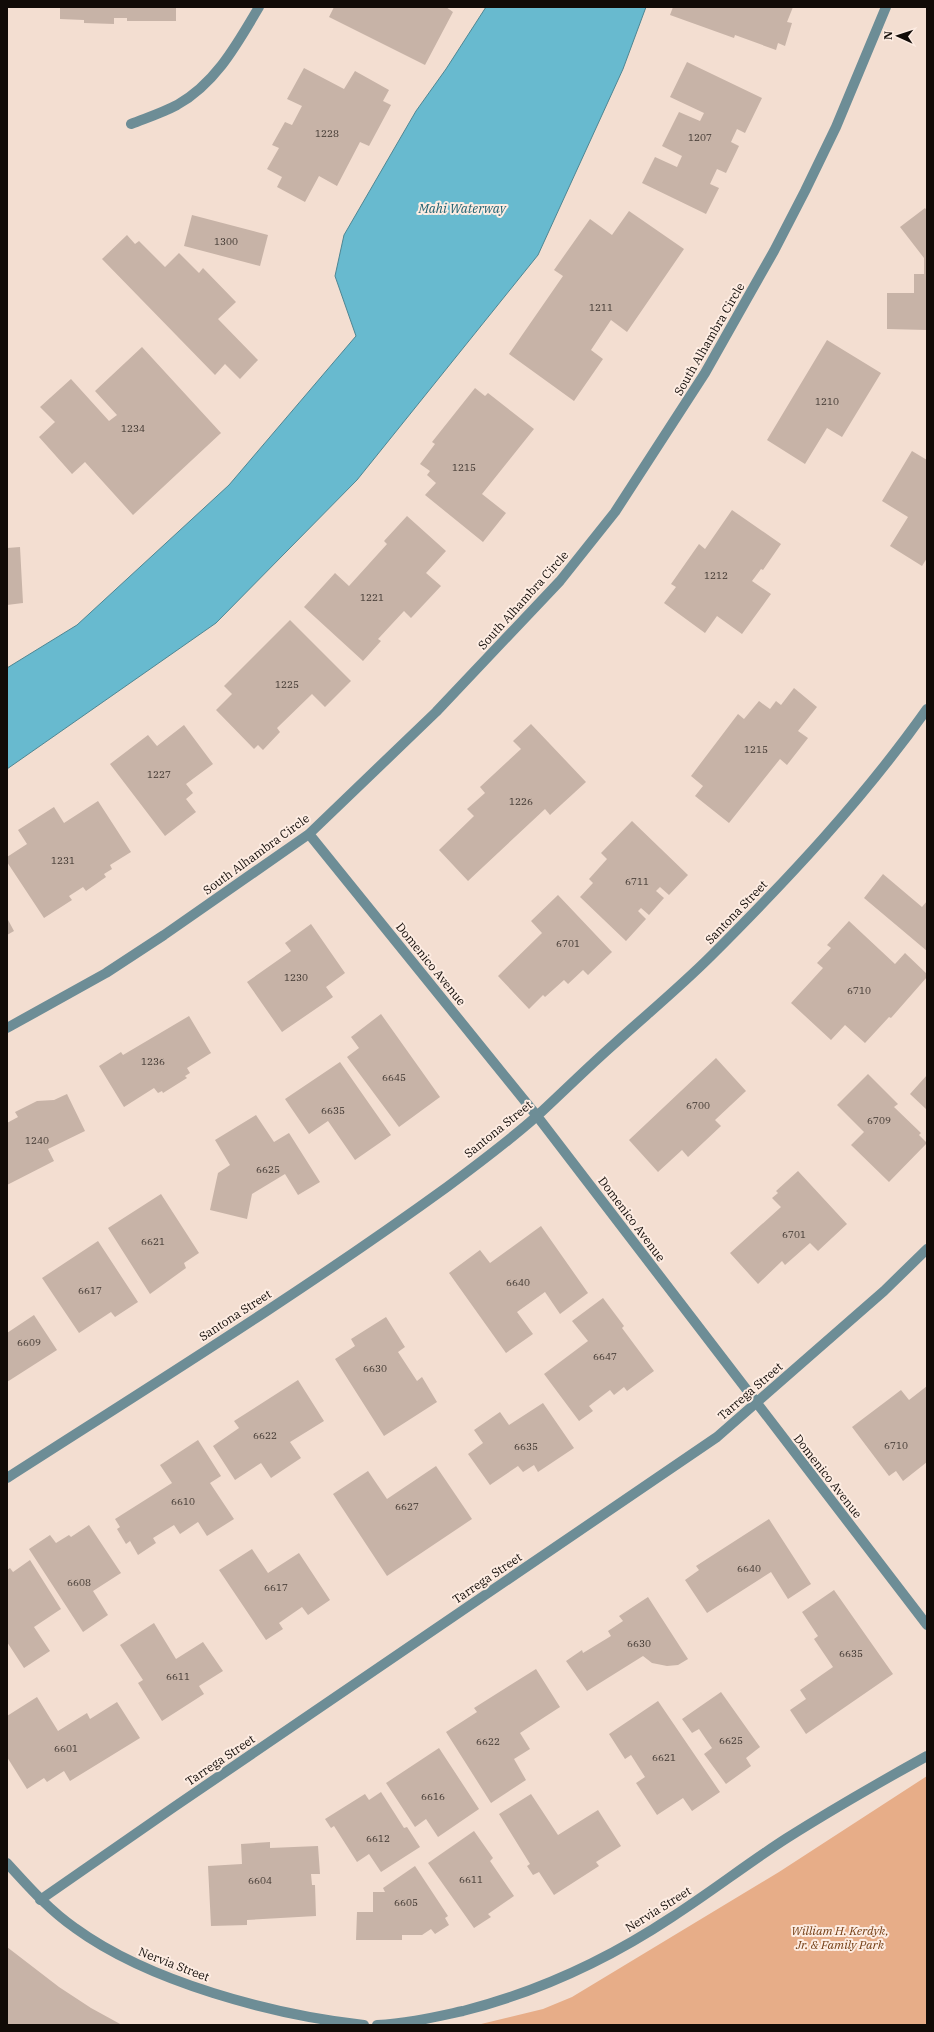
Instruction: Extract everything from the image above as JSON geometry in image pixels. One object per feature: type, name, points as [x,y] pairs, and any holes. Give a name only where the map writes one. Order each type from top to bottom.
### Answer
[{"type":"street","points":[[131,124],[176,105],[194,94],[210,80],[230,54],[259,7]]},
{"type":"street","name":"South Alhambra Circle","points":[[7,1028],[106,973],[164,936],[309,834],[436,712],[560,581],[616,512],[705,374],[774,251],[836,127],[886,7]]},
{"type":"street","name":"Santona Street","points":[[7,1478],[177,1369],[364,1244],[448,1186],[537,1116],[575,1078],[710,957],[795,870],[847,812],[905,740],[927,709]]},
{"type":"street","name":"Domenico Avenue","points":[[309,834],[537,1116],[756,1404],[927,1625]]},
{"type":"street","name":"Tarrega Street","points":[[40,1900],[200,1789],[717,1437],[884,1291],[927,1249]]},
{"type":"street","name":"Nervia Street","points":[[377,2025],[426,2019],[491,2004],[555,1981],[604,1958],[671,1918],[788,1838],[927,1756]]},
{"type":"street","name":"Nervia Street","points":[[7,1863],[40,1900],[74,1928],[113,1953],[167,1976],[240,2000],[343,2023],[364,2025]]},
{"type":"green space","name":"William H. Kerdyk, Jr. & Family Park","points":[[927,1776],[927,2025],[477,2025],[543,2009],[572,1997],[779,1872]]},
{"type":"water","name":"Mahi Waterway","points":[[486,7],[646,7],[623,69],[538,255],[357,480],[216,623],[7,769],[7,668],[77,625],[229,485],[356,336],[335,276],[344,235],[416,111],[446,69]]},
{"type":"building","points":[[60,7],[176,7],[176,21],[127,21],[127,18],[114,18],[114,24],[84,23],[84,20],[60,19]]},
{"type":"building","points":[[334,7],[446,7],[453,12],[425,65],[329,17]]},
{"type":"building","points":[[673,7],[793,7],[787,22],[792,23],[785,46],[778,43],[776,50],[735,35],[734,38],[670,15]]},
{"type":"building","points":[[687,62],[762,98],[745,133],[737,129],[731,142],[739,146],[726,173],[717,169],[710,184],[719,188],[706,214],[642,183],[655,157],[677,167],[682,156],[662,146],[679,112],[700,121],[704,113],[670,97]]},
{"type":"building","points":[[304,68],[344,89],[355,71],[389,90],[383,101],[391,105],[369,146],[360,142],[337,186],[319,176],[305,202],[277,187],[282,177],[267,169],[279,148],[272,145],[285,122],[292,125],[302,106],[287,99]]},
{"type":"building","points":[[925,208],[927,211],[927,330],[887,329],[887,293],[914,293],[914,274],[924,274],[924,258],[900,227]]},
{"type":"building","points":[[629,211],[684,249],[627,332],[611,320],[591,350],[603,359],[574,401],[509,354],[563,276],[554,270],[590,219],[612,235]]},
{"type":"building","points":[[192,215],[268,235],[260,266],[184,246]]},
{"type":"building","points":[[127,235],[135,244],[139,241],[165,267],[179,253],[199,273],[203,268],[236,302],[218,319],[258,360],[240,379],[225,364],[215,375],[102,259]]},
{"type":"building","points":[[827,340],[881,373],[842,437],[827,428],[805,464],[767,440]]},
{"type":"building","points":[[142,347],[221,433],[133,515],[85,462],[72,474],[39,437],[55,422],[40,407],[71,379],[109,421],[117,415],[95,391]]},
{"type":"building","points":[[475,388],[485,396],[488,393],[534,429],[482,494],[506,513],[483,542],[425,495],[436,483],[427,475],[430,471],[420,464],[435,444],[432,442]]},
{"type":"building","points":[[912,451],[927,460],[927,558],[922,566],[890,546],[908,517],[882,501]]},
{"type":"building","points":[[732,510],[781,544],[763,570],[761,569],[752,581],[771,594],[742,634],[717,616],[705,633],[664,603],[676,587],[671,584],[699,544],[705,549]]},
{"type":"building","points":[[407,516],[446,551],[426,573],[441,586],[411,618],[404,611],[378,639],[381,641],[363,661],[304,607],[335,573],[349,586],[387,544],[384,541]]},
{"type":"building","points":[[20,547],[23,603],[7,605],[7,548]]},
{"type":"building","points":[[290,620],[351,681],[325,707],[312,694],[277,728],[280,732],[263,750],[258,745],[254,749],[216,710],[232,694],[224,686]]},
{"type":"building","points":[[794,688],[817,707],[798,731],[808,738],[787,765],[780,759],[729,823],[695,796],[703,786],[691,776],[738,714],[744,719],[759,701],[770,709],[776,701],[781,705]]},
{"type":"building","points":[[531,724],[586,782],[550,815],[545,809],[468,881],[439,850],[474,816],[467,809],[485,793],[480,787],[521,749],[513,741]]},
{"type":"building","points":[[184,725],[213,764],[186,784],[193,793],[186,799],[196,812],[165,836],[110,764],[148,735],[157,746]]},
{"type":"building","points":[[98,801],[131,852],[110,865],[112,869],[104,874],[106,877],[86,891],[83,887],[69,896],[72,900],[44,918],[7,862],[7,857],[27,844],[18,830],[54,807],[64,823]]},
{"type":"building","points":[[632,821],[688,875],[669,895],[660,887],[656,891],[664,898],[649,915],[641,908],[638,911],[646,919],[626,941],[580,897],[593,883],[589,879],[607,859],[601,853]]},
{"type":"building","points":[[883,874],[922,907],[927,901],[927,951],[864,898]]},
{"type":"building","points":[[558,895],[612,952],[588,975],[583,970],[568,984],[564,980],[545,997],[543,995],[529,1009],[498,976],[542,933],[531,921]]},
{"type":"building","points":[[7,918],[14,931],[7,935]]},
{"type":"building","points":[[849,921],[895,964],[905,953],[927,974],[927,977],[891,1018],[889,1017],[865,1043],[845,1025],[831,1040],[791,1003],[823,968],[817,963],[831,948],[827,945]]},
{"type":"building","points":[[311,924],[345,973],[326,987],[333,997],[282,1032],[247,982],[291,951],[285,943]]},
{"type":"building","points":[[381,1014],[440,1097],[399,1127],[347,1057],[359,1048],[351,1037]]},
{"type":"building","points":[[189,1016],[211,1053],[187,1068],[190,1073],[185,1076],[187,1078],[163,1093],[162,1091],[158,1093],[154,1088],[124,1107],[99,1066],[121,1052],[123,1055]]},
{"type":"building","points":[[716,1058],[746,1091],[715,1120],[721,1126],[688,1157],[682,1150],[658,1172],[629,1140]]},
{"type":"building","points":[[340,1062],[391,1135],[355,1160],[328,1121],[309,1134],[285,1099]]},
{"type":"building","points":[[868,1074],[898,1104],[894,1107],[921,1133],[919,1135],[927,1143],[889,1182],[851,1145],[864,1132],[837,1105]]},
{"type":"building","points":[[927,1075],[927,1110],[910,1094]]},
{"type":"building","points":[[67,1094],[85,1131],[48,1149],[54,1161],[7,1185],[7,1123],[18,1117],[15,1112],[37,1101],[54,1100]]},
{"type":"building","points":[[256,1115],[274,1142],[289,1133],[320,1182],[298,1195],[285,1174],[252,1194],[247,1219],[210,1210],[218,1173],[230,1165],[215,1140]]},
{"type":"building","points":[[798,1171],[847,1224],[818,1251],[810,1243],[785,1265],[782,1261],[758,1284],[730,1253],[781,1207],[772,1198],[778,1193],[776,1191]]},
{"type":"building","points":[[161,1194],[199,1253],[184,1263],[186,1268],[150,1294],[108,1228]]},
{"type":"building","points":[[541,1226],[588,1293],[560,1314],[545,1292],[517,1312],[533,1334],[506,1353],[449,1273],[480,1250],[490,1263]]},
{"type":"building","points":[[98,1241],[138,1302],[115,1317],[111,1312],[79,1333],[42,1278]]},
{"type":"building","points":[[603,1298],[624,1326],[622,1328],[654,1371],[627,1391],[624,1387],[614,1395],[610,1390],[589,1406],[593,1411],[579,1421],[544,1374],[588,1341],[572,1321]]},
{"type":"building","points":[[34,1315],[57,1350],[7,1382],[7,1333]]},
{"type":"building","points":[[386,1317],[405,1347],[398,1352],[417,1381],[422,1377],[437,1402],[384,1436],[335,1359],[355,1346],[351,1339]]},
{"type":"building","points":[[298,1380],[324,1421],[290,1442],[301,1458],[271,1478],[261,1463],[235,1480],[213,1446],[239,1428],[234,1421]]},
{"type":"building","points":[[927,1386],[927,1462],[903,1481],[896,1471],[889,1476],[852,1427],[901,1390],[909,1400]]},
{"type":"building","points":[[543,1403],[574,1448],[538,1472],[534,1465],[523,1472],[518,1466],[490,1485],[468,1454],[483,1443],[474,1430],[500,1412],[509,1425]]},
{"type":"building","points":[[198,1440],[221,1476],[210,1483],[234,1519],[207,1536],[198,1522],[180,1534],[174,1525],[153,1538],[156,1543],[138,1555],[130,1541],[126,1544],[117,1529],[120,1527],[115,1519],[172,1483],[160,1465]]},
{"type":"building","points":[[436,1466],[472,1519],[387,1576],[333,1494],[368,1471],[387,1499]]},
{"type":"building","points":[[769,1519],[811,1584],[788,1599],[771,1572],[707,1613],[685,1580],[699,1570],[696,1566]]},
{"type":"building","points":[[89,1525],[121,1573],[93,1591],[108,1615],[83,1632],[29,1549],[50,1535],[56,1543],[69,1535],[71,1537]]},
{"type":"building","points":[[252,1549],[268,1573],[299,1553],[330,1600],[308,1615],[302,1607],[279,1623],[283,1629],[266,1640],[219,1570]]},
{"type":"building","points":[[30,1560],[61,1609],[34,1627],[50,1651],[24,1668],[7,1642],[7,1570],[10,1568],[13,1572]]},
{"type":"building","points":[[834,1590],[893,1674],[806,1734],[790,1710],[806,1699],[800,1690],[833,1667],[814,1639],[818,1636],[802,1612]]},
{"type":"building","points":[[648,1597],[688,1659],[678,1665],[667,1666],[652,1663],[643,1656],[587,1691],[566,1661],[582,1650],[583,1653],[611,1636],[608,1631],[623,1621],[619,1616]]},
{"type":"building","points":[[154,1623],[176,1659],[203,1642],[223,1671],[199,1686],[204,1694],[162,1721],[138,1683],[143,1680],[120,1645]]},
{"type":"building","points":[[536,1669],[560,1707],[520,1733],[530,1749],[514,1759],[526,1780],[491,1803],[446,1732],[477,1712],[474,1708]]},
{"type":"building","points":[[721,1692],[760,1747],[746,1758],[751,1766],[726,1784],[704,1754],[712,1748],[699,1729],[692,1733],[682,1719]]},
{"type":"building","points":[[37,1697],[58,1731],[87,1713],[90,1719],[117,1702],[140,1738],[70,1781],[64,1771],[47,1782],[44,1778],[27,1789],[7,1757],[7,1716]]},
{"type":"building","points":[[658,1701],[720,1792],[692,1811],[683,1798],[657,1815],[636,1783],[645,1777],[631,1755],[625,1759],[609,1734]]},
{"type":"building","points":[[439,1748],[479,1809],[438,1837],[426,1819],[415,1827],[386,1783]]},
{"type":"building","points":[[381,1792],[404,1828],[407,1827],[420,1847],[381,1872],[369,1854],[357,1862],[334,1826],[331,1828],[325,1819],[365,1794],[369,1800]]},
{"type":"building","points":[[531,1794],[558,1835],[598,1810],[621,1846],[596,1862],[599,1866],[554,1895],[539,1872],[533,1875],[527,1866],[530,1864],[499,1814]]},
{"type":"building","points":[[474,1831],[493,1858],[490,1861],[514,1896],[488,1914],[491,1917],[474,1928],[428,1863]]},
{"type":"building","points":[[270,1842],[270,1848],[318,1846],[320,1874],[311,1874],[312,1885],[315,1885],[316,1916],[247,1920],[247,1925],[211,1926],[208,1866],[242,1864],[241,1844]]},
{"type":"building","points":[[415,1866],[448,1916],[445,1918],[449,1925],[435,1934],[431,1929],[422,1935],[402,1935],[402,1940],[356,1940],[357,1912],[373,1912],[373,1892],[385,1892],[383,1888]]},
{"type":"building","points":[[7,1947],[59,1987],[91,2008],[122,2025],[7,2025]]}]
